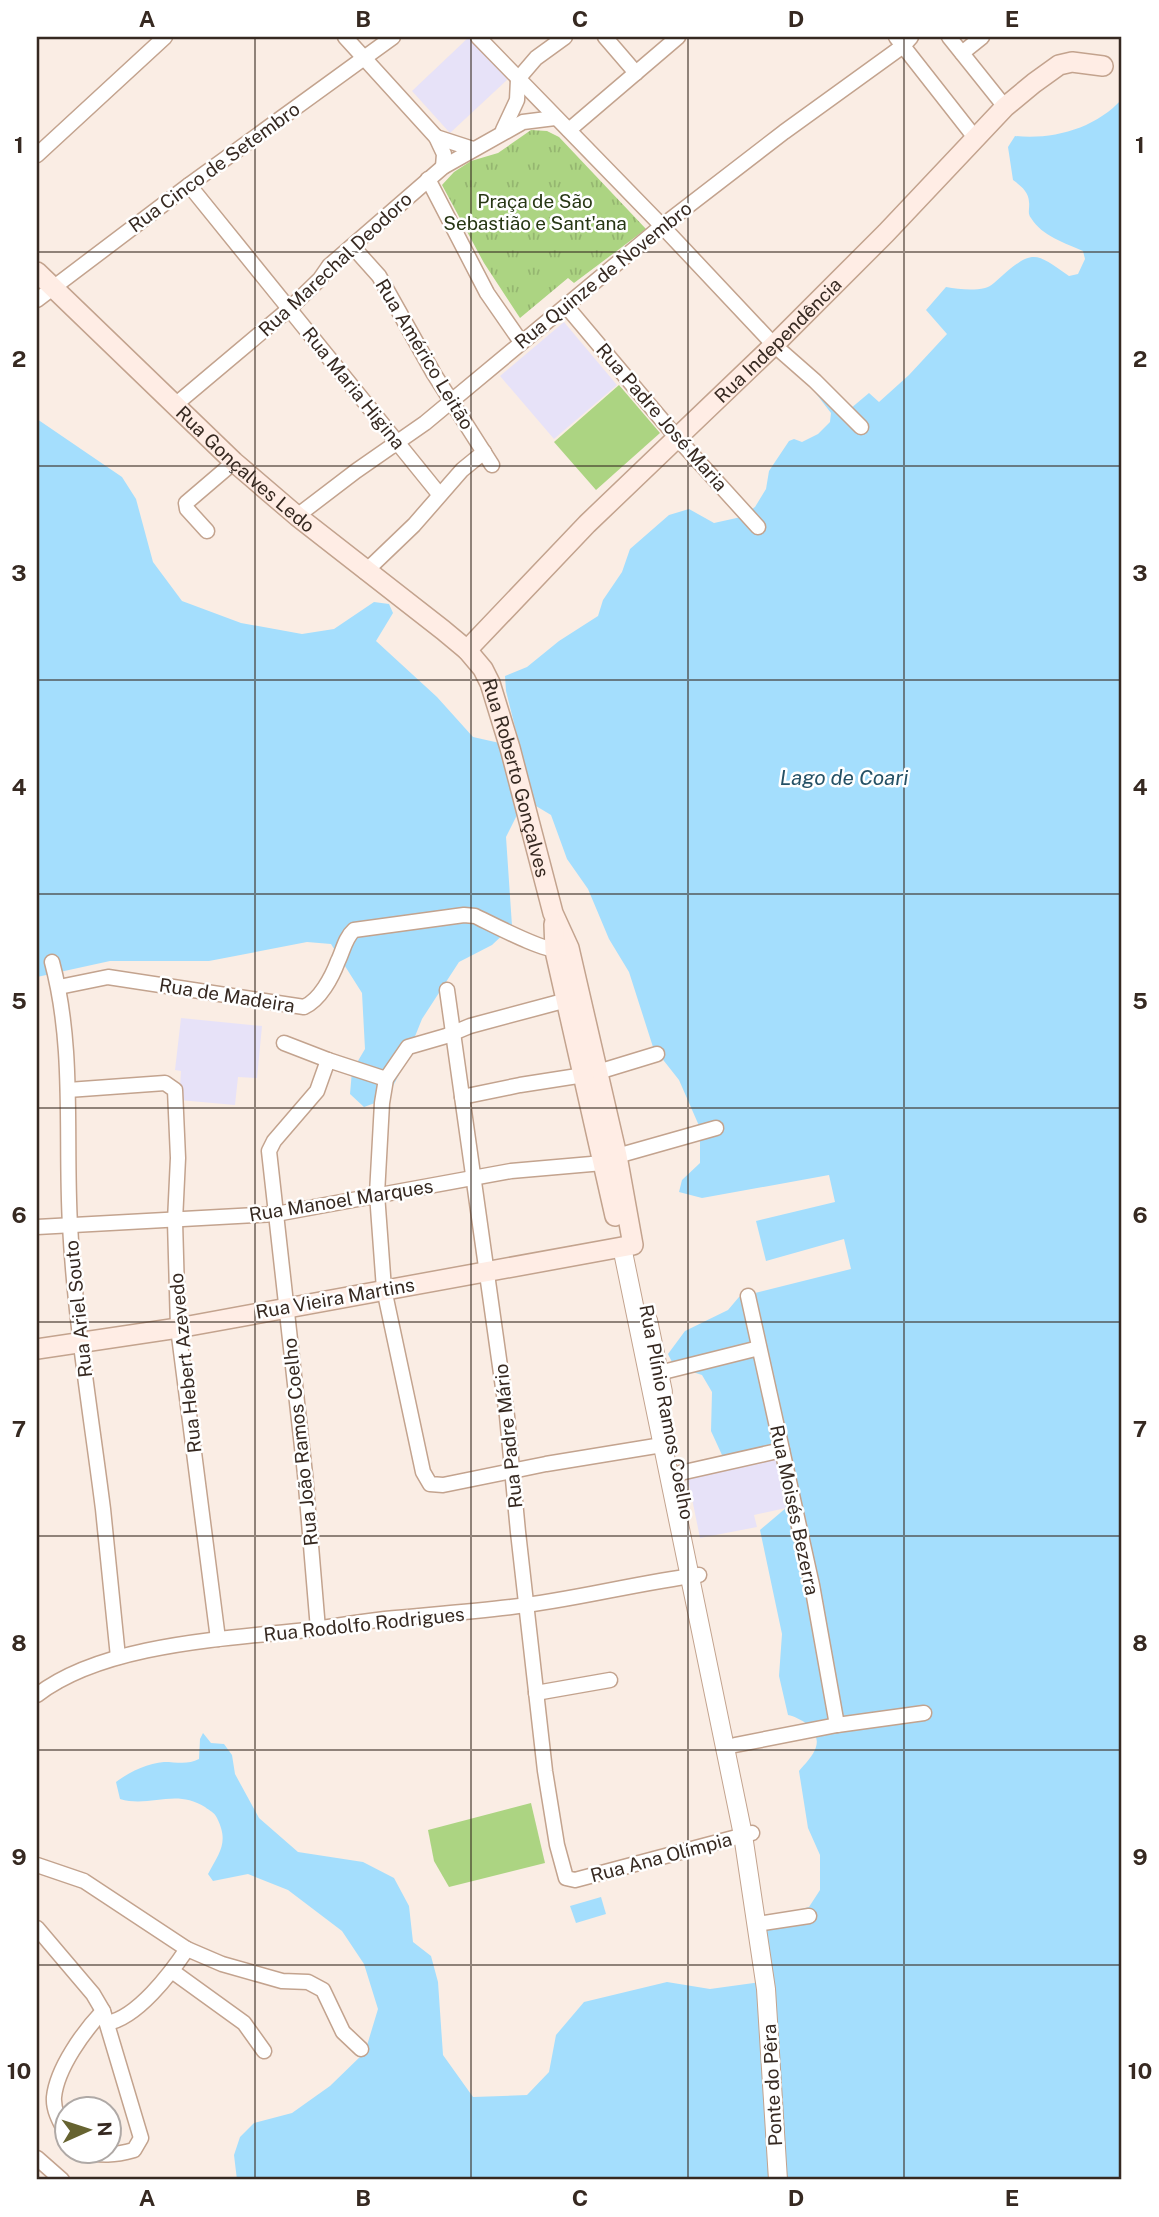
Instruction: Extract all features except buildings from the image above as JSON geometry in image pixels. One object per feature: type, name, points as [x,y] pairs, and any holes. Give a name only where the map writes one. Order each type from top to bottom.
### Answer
[{"type":"main road","name":"Rua Independência","points":[[467,650],[587,524],[774,345],[1005,107],[1059,65],[1072,62],[1103,66]]},
{"type":"main road","name":"Rua Gonçalves Ledo","points":[[37,272],[234,462],[365,572],[467,650]]},
{"type":"main road","name":"Rua Roberto Gonçalves","points":[[467,650],[478,662],[490,683],[510,748],[562,950]]},
{"type":"main road","name":"Rua Plínio Ramos Coelho","points":[[562,950],[567,1000],[591,1074]]},
{"type":"main road","name":"Rua Plínio Ramos Coelho","points":[[562,950],[627,1246]]},
{"type":"main road","name":"Rua Vieira Martins","points":[[37,1349],[178,1328],[627,1246]]},
{"type":"street","points":[[37,155],[165,37]]},
{"type":"street","points":[[345,37],[436,137],[443,154],[443,167]]},
{"type":"street","name":"Rua Cinco de Setembro","points":[[37,300],[189,184],[393,37]]},
{"type":"street","points":[[478,37],[774,345],[861,427]]},
{"type":"street","points":[[502,132],[512,116],[517,100],[518,79],[536,58],[565,37]]},
{"type":"street","points":[[605,37],[636,73]]},
{"type":"street","points":[[569,130],[678,37]]},
{"type":"street","points":[[949,37],[1005,107]]},
{"type":"street","points":[[962,53],[982,37]]},
{"type":"street","points":[[903,40],[976,139]]},
{"type":"street","name":"Rua Quinze de Novembro","points":[[297,516],[397,443],[662,226],[903,40]]},
{"type":"street","name":"Rua Marechal Deodoro","points":[[175,405],[289,309],[320,279],[329,266],[443,167],[523,122],[555,118]]},
{"type":"street","points":[[436,137],[473,149]]},
{"type":"street","points":[[428,179],[487,293],[521,342]]},
{"type":"street","name":"Rua Maria Higina","points":[[189,184],[439,494]]},
{"type":"street","name":"Rua Américo Leitão","points":[[353,247],[379,276],[450,401],[488,458],[462,470],[439,494]]},
{"type":"street","name":"Rua Padre José Maria","points":[[566,307],[678,439],[758,527]]},
{"type":"street","points":[[207,530],[187,509],[186,503],[234,462]]},
{"type":"street","points":[[365,572],[414,525],[439,494]]},
{"type":"street","name":"Rua de Madeira","points":[[59,987],[108,977],[304,1007],[320,993],[354,930],[464,915],[475,916],[562,950]]},
{"type":"street","name":"Rua Ariel Souto","points":[[52,962],[59,987],[68,1090],[69,1224],[79,1343],[103,1509],[118,1657]]},
{"type":"street","name":"Rua Padre Mário","points":[[447,990],[513,1471],[536,1693],[557,1845],[566,1878],[569,1880]]},
{"type":"street","points":[[567,1000],[470,1026],[408,1047],[386,1079],[382,1103],[377,1195],[384,1289],[423,1472],[426,1479],[435,1486],[662,1445]]},
{"type":"street","points":[[284,1044],[386,1079]]},
{"type":"street","points":[[462,1097],[591,1074],[657,1054]]},
{"type":"street","name":"Rua João Ramos Coelho","points":[[318,1629],[305,1474],[270,1150],[317,1091],[328,1060]]},
{"type":"street","name":"Rua Hebert Azevedo","points":[[68,1090],[165,1083],[175,1090],[178,1158],[175,1221],[178,1328],[218,1639]]},
{"type":"street","name":"Rua Manoel Marques","points":[[37,1227],[276,1214],[512,1171],[610,1160],[716,1128]]},
{"type":"street","name":"Rua Plínio Ramos Coelho","points":[[627,1246],[659,1373],[680,1473],[694,1576],[748,1834]]},
{"type":"street","name":"Rua Plínio Ramos Coelho","points":[[627,1246],[662,1445],[735,1745],[766,1989]]},
{"type":"street","name":"Rua Moisés Bezerra","points":[[748,1296],[811,1585],[837,1725]]},
{"type":"street","points":[[659,1373],[759,1348]]},
{"type":"street","points":[[680,1473],[782,1450]]},
{"type":"street","name":"Rua Rodolfo Rodrigues","points":[[41,1690],[77,1670],[118,1657],[218,1639],[384,1619],[453,1615],[526,1606],[694,1576]]},
{"type":"street","points":[[536,1693],[610,1680]]},
{"type":"street","points":[[735,1745],[837,1725],[925,1713]]},
{"type":"street","name":"Rua Ana Olímpia","points":[[569,1880],[748,1834]]},
{"type":"street","points":[[37,1865],[84,1881],[187,1949],[222,1964],[282,1981],[317,1985],[323,1990],[343,2032],[361,2049]]},
{"type":"street","points":[[757,1924],[808,1916]]},
{"type":"street","points":[[37,1928],[93,1994],[105,2017],[141,2138],[134,2151],[122,2154]]},
{"type":"street","points":[[55,2094],[72,2052],[84,2032],[105,2017],[125,2018],[172,1971],[187,1949]]},
{"type":"street","points":[[172,1971],[244,2023],[264,2051]]},
{"type":"street","name":"Ponte do Pêra","points":[[766,1989],[778,2180]]},
{"type":"street","points":[[37,2158],[62,2180]]},
{"type":"shaded area","points":[[469,37],[508,79],[450,133],[412,91]]},
{"type":"shaded area","points":[[564,322],[617,385],[554,439],[500,376]]},
{"type":"shaded area","points":[[181,1018],[262,1026],[257,1078],[238,1077],[235,1105],[179,1100],[181,1071],[175,1070]]},
{"type":"shaded area","points":[[775,1456],[786,1508],[754,1515],[757,1527],[700,1538],[687,1474]]},
{"type":"green space","name":"Praça de São Sebastião e Sant'ana","points":[[531,130],[547,131],[559,137],[646,229],[574,283],[568,278],[520,318],[484,263],[442,185],[454,172],[471,161],[498,153]]},
{"type":"green space","points":[[619,385],[660,433],[596,490],[554,442]]},
{"type":"green space","points":[[531,1803],[545,1863],[449,1887],[434,1861],[428,1830]]},
{"type":"water","name":"Lago de Coari","points":[[1122,99],[1122,2180],[237,2180],[234,2155],[240,2137],[254,2123],[292,2113],[330,2086],[365,2052],[378,2009],[364,1964],[342,1931],[288,1890],[248,1874],[213,1881],[208,1874],[223,1840],[221,1826],[212,1812],[183,1799],[120,1799],[116,1782],[133,1772],[158,1763],[187,1763],[199,1759],[203,1733],[211,1743],[224,1744],[232,1755],[235,1774],[259,1818],[298,1852],[363,1862],[394,1878],[409,1906],[413,1942],[431,1956],[438,1982],[443,2055],[473,2097],[527,2095],[549,2072],[556,2035],[584,2002],[667,1982],[710,1989],[761,1982],[755,1940],[769,1918],[809,1907],[820,1890],[820,1855],[808,1828],[799,1771],[813,1753],[817,1741],[809,1726],[788,1715],[779,1676],[782,1634],[760,1530],[786,1508],[775,1456],[727,1466],[711,1431],[712,1392],[702,1375],[674,1366],[668,1354],[685,1331],[728,1310],[739,1297],[851,1269],[844,1239],[766,1261],[756,1221],[835,1202],[829,1175],[702,1198],[679,1192],[682,1180],[700,1163],[700,1128],[679,1080],[653,1047],[629,972],[609,939],[588,889],[567,859],[551,815],[536,806],[518,813],[506,837],[512,926],[492,945],[459,962],[422,1019],[401,1071],[386,1099],[364,1107],[350,1094],[352,1071],[365,1049],[362,993],[331,944],[307,942],[209,961],[110,961],[37,977],[37,419],[122,477],[136,499],[153,562],[182,601],[241,623],[302,634],[334,629],[374,602],[389,604],[393,613],[376,641],[437,697],[473,737],[504,744],[517,735],[505,676],[527,667],[559,641],[598,616],[603,600],[622,572],[630,549],[669,515],[689,509],[714,523],[741,517],[755,507],[766,489],[769,471],[789,441],[794,439],[802,442],[818,434],[830,422],[831,413],[814,391],[818,385],[850,409],[869,393],[879,402],[909,375],[947,334],[926,310],[946,287],[970,290],[987,287],[1013,266],[1036,257],[1069,276],[1078,274],[1085,259],[1083,251],[1048,234],[1031,218],[1027,195],[1013,180],[1008,147],[1015,136],[1059,134],[1087,125],[1100,118]]},
{"type":"water","points":[[601,1897],[606,1914],[576,1923],[570,1906]]}]
